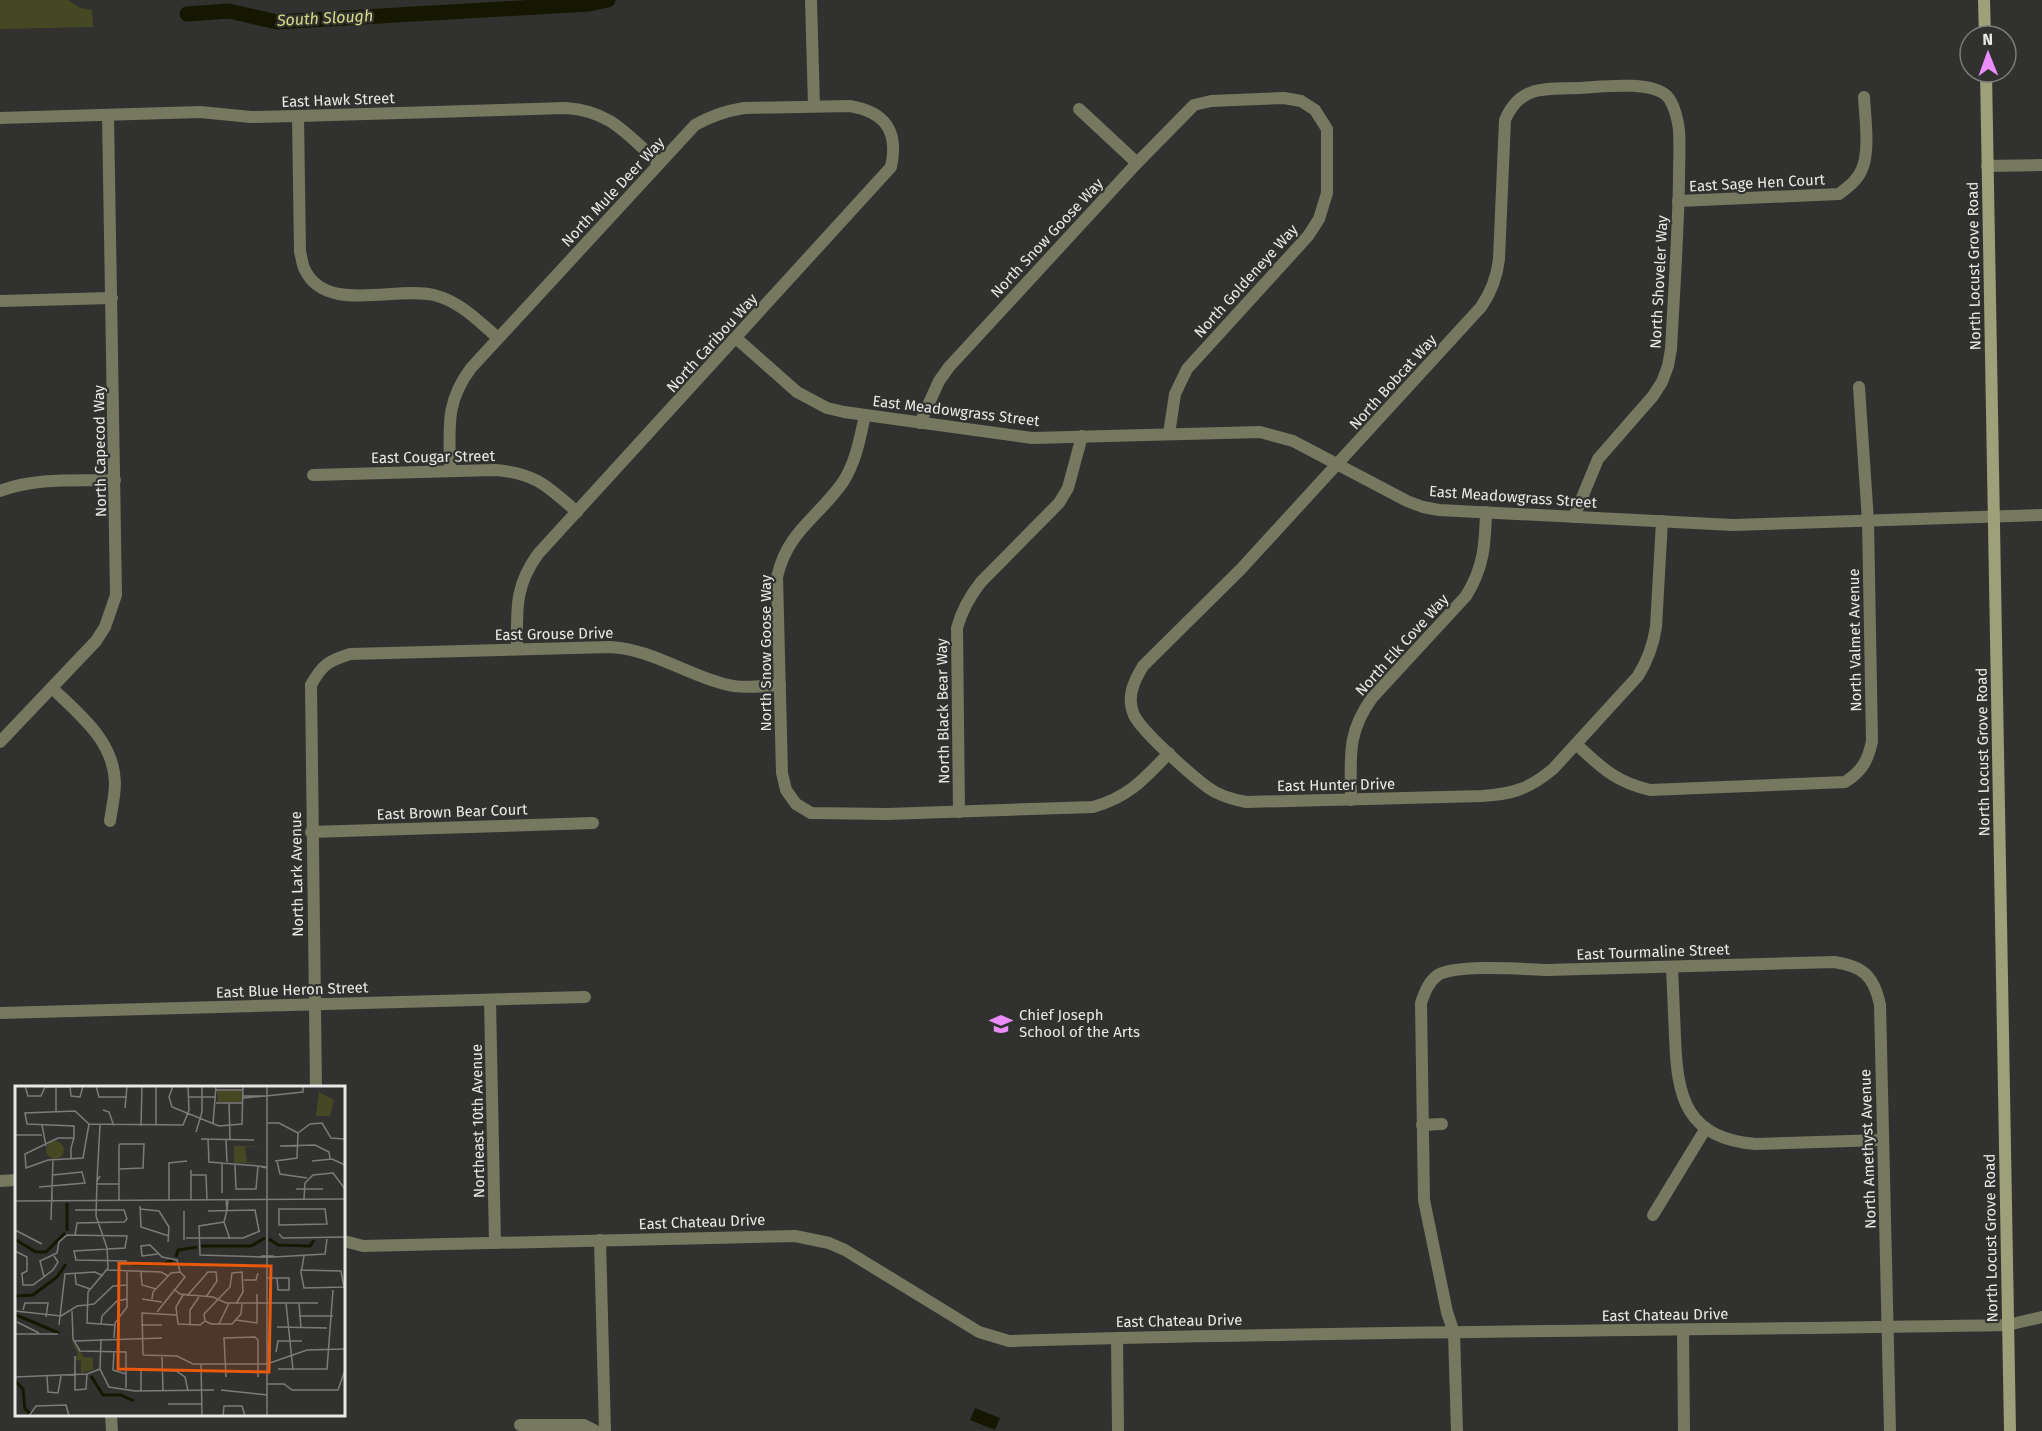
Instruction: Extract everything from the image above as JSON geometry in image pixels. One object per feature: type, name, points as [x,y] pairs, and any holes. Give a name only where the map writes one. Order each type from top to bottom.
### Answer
[{"type":"main road","points":[[1984,0],[1985,24]]},
{"type":"main road","name":"North Locust Grove Road","points":[[1986,84],[2010,1431]]},
{"type":"street","points":[[811,0],[814,106]]},
{"type":"street","name":"North Bobcat Way","points":[[1170,753],[1144,729],[1134,715],[1130,698],[1134,681],[1143,666],[1241,568],[1481,307],[1491,292],[1500,259],[1505,120],[1516,102],[1527,93],[1545,89],[1639,86],[1666,95]]},
{"type":"street","name":"North Shoveler Way","points":[[1574,517],[1598,459],[1653,396],[1668,366],[1671,349],[1678,201],[1679,129],[1675,113],[1666,95]]},
{"type":"street","name":"East Sage Hen Court","points":[[1678,201],[1839,194],[1853,183],[1863,169],[1864,97]]},
{"type":"street","name":"North Snow Goose Way","points":[[920,423],[939,381],[949,367],[1137,163],[1194,105],[1211,101],[1284,98],[1301,101],[1315,110]]},
{"type":"street","name":"North Caribou Way","points":[[518,650],[517,601],[528,568],[538,554],[737,339],[891,167],[895,150],[891,132],[882,118],[867,109],[850,105],[814,106]]},
{"type":"street","name":"North Mule Deer Way","points":[[450,471],[450,413],[461,381],[695,125],[710,116],[744,108],[814,106]]},
{"type":"street","name":"East Hawk Street","points":[[0,118],[200,112],[251,117],[583,109],[600,114],[615,123],[659,163]]},
{"type":"street","points":[[1078,109],[1137,163]]},
{"type":"street","name":"North Goldeneye Way","points":[[1169,434],[1175,394],[1187,369],[1308,236],[1319,219],[1327,193],[1327,129],[1315,110]]},
{"type":"street","name":"North Capecod Way","points":[[0,742],[96,641],[112,611],[116,595],[108,115]]},
{"type":"street","points":[[298,116],[300,252],[304,269],[314,283],[329,292],[346,295],[414,293],[431,294],[448,299],[463,307],[498,338]]},
{"type":"street","points":[[1988,166],[2042,165]]},
{"type":"street","points":[[0,301],[112,298]]},
{"type":"street","name":"East Meadowgrass Street","points":[[737,339],[783,382],[804,397],[827,408],[1013,437],[1260,432],[1293,441],[1407,501],[1439,510],[1733,525],[2042,515]]},
{"type":"street","name":"North Valmet Avenue","points":[[1576,744],[1617,779],[1650,790],[1845,782],[1859,773],[1869,758],[1872,741],[1868,521],[1859,387]]},
{"type":"street","name":"North Snow Goose Way","points":[[865,415],[851,468],[842,483],[794,538],[781,560],[777,577],[782,773],[786,790],[796,804],[811,813],[959,812]]},
{"type":"street","name":"North Black Bear Way","points":[[959,812],[957,628],[961,611],[969,596],[981,582],[1059,503],[1071,480],[1083,436]]},
{"type":"street","name":"East Cougar Street","points":[[313,475],[513,471],[545,484],[577,512]]},
{"type":"street","points":[[0,490],[36,483],[115,480]]},
{"type":"street","name":"North Elk Cove Way","points":[[1351,800],[1350,745],[1361,713],[1372,698],[1466,596],[1476,581],[1482,564],[1486,512]]},
{"type":"street","name":"East Hunter Drive","points":[[1170,753],[1214,791],[1246,802],[1509,794],[1525,788],[1540,780],[1576,744],[1638,676],[1647,661],[1654,644],[1656,627],[1662,521]]},
{"type":"street","name":"East Grouse Drive","points":[[325,664],[350,654],[627,648],[727,685],[780,685]]},
{"type":"street","name":"North Lark Avenue","points":[[316,1086],[311,832],[311,685],[325,664]]},
{"type":"street","points":[[52,688],[99,735],[107,750],[113,766],[115,783],[110,820]]},
{"type":"street","points":[[959,812],[1093,807],[1109,803],[1125,795],[1170,753]]},
{"type":"street","name":"East Brown Bear Court","points":[[311,832],[593,823]]},
{"type":"street","name":"East Tourmaline Street","points":[[1422,1125],[1421,1003],[1426,986],[1439,975],[1455,970],[1511,968],[1547,970],[1834,962],[1851,964],[1866,974]]},
{"type":"street","points":[[1672,967],[1678,1086],[1689,1109],[1706,1128],[1721,1137],[1747,1143],[1882,1140]]},
{"type":"street","name":"North Amethyst Avenue","points":[[1866,974],[1876,988],[1880,1005],[1890,1431]]},
{"type":"street","name":"East Blue Heron Street","points":[[0,1013],[585,997]]},
{"type":"street","name":"Northeast 10th Avenue","points":[[490,1000],[495,1243]]},
{"type":"street","points":[[1442,1124],[1422,1125],[1424,1200],[1447,1312],[1454,1333],[1457,1431]]},
{"type":"street","points":[[1653,1215],[1706,1128]]},
{"type":"street","points":[[0,1181],[15,1180]]},
{"type":"street","name":"East Chateau Drive","points":[[345,1241],[363,1246],[778,1235],[812,1239],[844,1250],[979,1332],[1009,1341],[2007,1325],[2042,1317]]},
{"type":"street","points":[[600,1240],[605,1431]]},
{"type":"street","points":[[1683,1330],[1684,1431]]},
{"type":"street","points":[[1117,1338],[1118,1431]]},
{"type":"street","points":[[520,1425],[584,1425],[596,1431]]},
{"type":"green space","points":[[0,0],[68,0],[80,8],[92,10],[93,27],[0,29]]},
{"type":"shaded area","points":[[975,1408],[1000,1418],[995,1430],[970,1420]]},
{"type":"waterway","name":"South Slough","points":[[187,14],[229,11],[277,22],[589,4],[608,0]]},
{"type":"place","name":"Chief Joseph School of the Arts","points":[[1001,1024]]}]
